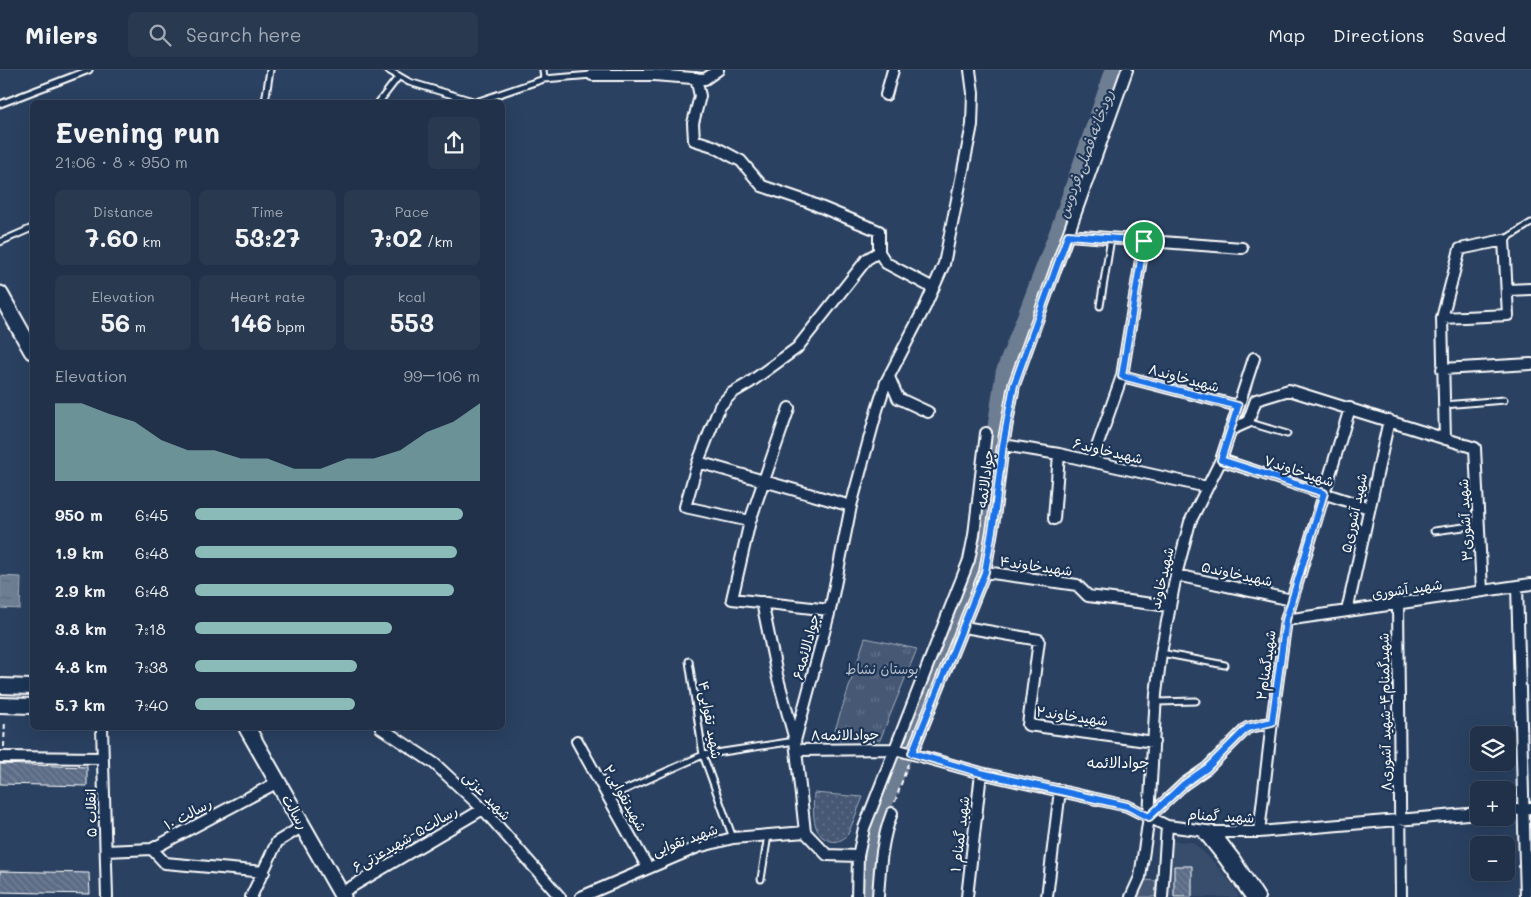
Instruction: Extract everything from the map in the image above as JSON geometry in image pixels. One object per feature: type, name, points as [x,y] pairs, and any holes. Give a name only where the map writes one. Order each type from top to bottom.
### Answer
[{"type":"main road","points":[[0,294],[30,347]]},
{"type":"main road","name":"رسالت","points":[[247,730],[342,895]]},
{"type":"street","points":[[592,75],[654,75],[705,79],[718,70]]},
{"type":"street","points":[[886,95],[893,70]]},
{"type":"street","name":"جوادالائمه۶","points":[[805,832],[796,745],[830,610],[851,506],[877,410],[889,377],[944,264],[972,125],[973,93],[970,70]]},
{"type":"street","name":"جوادالائمه","points":[[912,753],[985,572],[1003,445],[1014,385],[1127,70]]},
{"type":"street","points":[[696,78],[700,96],[692,123],[694,140],[712,146],[741,161],[762,186],[806,201],[879,231],[879,252],[886,263],[933,288]]},
{"type":"street","points":[[1068,235],[1242,248]]},
{"type":"street","points":[[1230,430],[1248,422],[1256,400],[1289,390],[1445,439],[1442,318],[1460,249],[1504,240],[1508,315],[1442,318]]},
{"type":"street","points":[[1092,461],[1122,376],[1144,241]]},
{"type":"street","points":[[750,521],[685,508],[698,462],[720,406],[732,393],[750,383],[797,348],[867,260],[879,252]]},
{"type":"street","points":[[1507,290],[1531,288]]},
{"type":"street","name":"شهیدخاوند","points":[[1131,897],[1140,878],[1149,817],[1161,653],[1176,575],[1190,522],[1221,460],[1254,358]]},
{"type":"street","points":[[1442,369],[1531,364]]},
{"type":"street","name":"شهیدخاوند۸","points":[[1122,376],[1238,406]]},
{"type":"street","points":[[889,377],[898,398],[928,412]]},
{"type":"street","points":[[789,408],[750,521],[732,599],[830,610]]},
{"type":"street","name":"شهیدگمنام۲","points":[[1259,832],[1286,620],[1350,408]]},
{"type":"street","name":"شهید آشوری۵","points":[[1347,611],[1389,420]]},
{"type":"street","name":"جوادالائمه","points":[[857,897],[858,856],[864,828],[968,560],[974,534],[986,433]]},
{"type":"street","name":"شهید آشوری۳","points":[[1445,439],[1475,448],[1482,591]]},
{"type":"street","name":"شهیدخاوند۶","points":[[1003,445],[1059,454],[1207,487]]},
{"type":"street","points":[[1054,519],[1059,454]]},
{"type":"street","name":"شهیدخاوند۷","points":[[1221,460],[1369,508]]},
{"type":"street","points":[[698,462],[851,506]]},
{"type":"street","name":"شهیدخاوند۴","points":[[985,572],[1076,585],[1088,596],[1169,606]]},
{"type":"street","name":"شهیدخاوند۵","points":[[1176,575],[1292,600]]},
{"type":"street","name":"شهید آشوری","points":[[1286,620],[1531,584]]},
{"type":"street","points":[[1517,586],[1527,809],[1526,897]]},
{"type":"street","points":[[762,602],[777,676],[796,745]]},
{"type":"street","name":"شهیدگمنام۴-شهید آشوری۸","points":[[1398,604],[1401,897]]},
{"type":"street","name":"شهیدخاوند۲","points":[[964,627],[1039,640],[1028,725],[1154,742]]},
{"type":"street","points":[[0,686],[30,687]]},
{"type":"street","points":[[3,706],[30,706]]},
{"type":"street","points":[[1149,817],[1184,784],[1207,768],[1247,728],[1272,722]]},
{"type":"street","name":"انقلاب ۵","points":[[102,730],[107,897]]},
{"type":"street","name":"شهید عزتی","points":[[384,730],[435,764],[483,809],[560,897]]},
{"type":"street","name":"شهیدتقوایی۲","points":[[577,741],[648,868]]},
{"type":"street","name":"جوادالائمه۸","points":[[796,745],[895,749],[912,753]]},
{"type":"street","name":"شهید گمنام","points":[[912,753],[981,773],[1127,806],[1166,826],[1202,831],[1259,832],[1470,814]]},
{"type":"street","points":[[2,757],[103,758]]},
{"type":"street","name":"شهید گمنام ۱","points":[[967,897],[981,773]]},
{"type":"street","name":"رسالت ۱۰","points":[[106,851],[152,849],[278,782]]},
{"type":"street","points":[[1047,897],[1060,790]]},
{"type":"street","name":"رسالت۵-شهیدعزتی۶","points":[[342,895],[483,809]]},
{"type":"street","points":[[878,897],[882,849],[885,832],[892,813]]},
{"type":"street","points":[[251,897],[277,842],[302,826]]},
{"type":"street","points":[[1162,897],[1166,826]]},
{"type":"street","points":[[1202,831],[1251,897]]},
{"type":"street","points":[[805,832],[827,855],[858,856]]},
{"type":"street","name":"شهید تقوایی","points":[[581,897],[698,847],[733,838],[805,832]]},
{"type":"street","points":[[1214,832],[1234,858],[1259,897]]},
{"type":"street","points":[[152,849],[165,862],[264,872]]},
{"type":"lane","points":[[0,104],[89,70]]},
{"type":"lane","points":[[265,100],[270,70]]},
{"type":"lane","points":[[388,70],[409,82],[469,100]]},
{"type":"lane","points":[[543,70],[544,79]]},
{"type":"lane","points":[[482,100],[544,79],[592,75]]},
{"type":"lane","points":[[381,100],[399,76]]},
{"type":"lane","points":[[1504,240],[1531,223]]},
{"type":"lane","points":[[0,242],[30,229]]},
{"type":"lane","points":[[1100,306],[1111,238]]},
{"type":"lane","points":[[1444,405],[1504,400]]},
{"type":"lane","points":[[1234,418],[1287,434]]},
{"type":"lane","points":[[1434,531],[1478,525]]},
{"type":"lane","points":[[1161,653],[1225,665]]},
{"type":"lane","name":"شهید تقوایی۴","points":[[689,661],[703,755],[733,838]]},
{"type":"lane","points":[[1156,702],[1196,701]]},
{"type":"lane","points":[[609,797],[703,755],[796,745]]},
{"type":"lane","points":[[762,879],[768,835]]},
{"type":"path","points":[[2,757],[3,706]]},
{"type":"path","points":[[892,813],[912,753]]},
{"type":"shaded area","points":[[1169,841],[1192,842],[1211,859],[1234,887],[1239,897],[1167,897]]},
{"type":"green space","name":"بوستان نشاط","points":[[865,638],[917,649],[880,740],[832,739]]},
{"type":"green space","points":[[814,793],[863,797],[848,834],[843,839],[831,841],[820,834],[815,822]]},
{"type":"green space","points":[[1145,880],[1156,881],[1155,897],[1133,897]]},
{"type":"water","points":[[0,576],[21,577],[20,609],[0,608]]},
{"type":"building","points":[[0,764],[87,767],[87,786],[0,784]]},
{"type":"building","points":[[1174,866],[1192,866],[1192,897],[1174,897]]},
{"type":"building","points":[[0,871],[89,873],[90,894],[0,892]]},
{"type":"waterway","name":"رودخانه فصلی فردوس","points":[[868,897],[872,829],[956,620],[979,555],[1006,373],[1060,232],[1116,70]]},
{"type":"district","name":"جوادالائمه","points":[[1118,763]]},
{"type":"route","points":[[1068,235],[1144,241],[1122,376],[1238,406],[1221,460],[1324,493],[1286,620],[1272,722],[1247,728],[1207,768],[1184,784],[1149,817],[1127,806],[981,773],[912,753],[985,572],[1003,445],[1014,385],[1068,235]]}]
